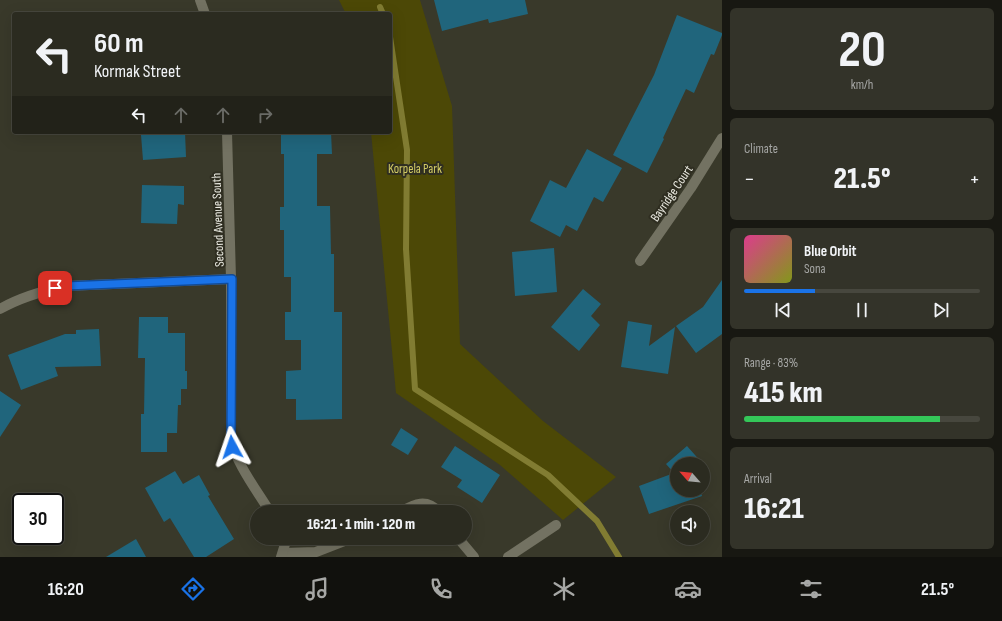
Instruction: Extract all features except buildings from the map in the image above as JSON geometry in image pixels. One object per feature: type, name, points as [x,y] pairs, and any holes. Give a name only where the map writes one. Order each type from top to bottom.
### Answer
[{"type":"street","points":[[202,0],[205,12]]},
{"type":"street","name":"Second Avenue South","points":[[227,134],[232,279],[231,438],[232,447],[266,505]]},
{"type":"street","name":"Bayridge Court","points":[[640,261],[691,188],[722,138]]},
{"type":"street","points":[[0,309],[23,297],[66,286],[232,279]]},
{"type":"street","points":[[413,505],[417,503],[426,503],[429,505]]},
{"type":"street","points":[[508,557],[556,525]]},
{"type":"street","points":[[285,545],[282,555],[316,552],[334,545]]},
{"type":"street","points":[[464,545],[474,557]]},
{"type":"green space","name":"Korpela Park","points":[[339,0],[420,0],[452,106],[460,344],[543,421],[616,477],[563,520],[500,465],[396,393],[371,134],[392,134],[392,12],[345,12]]},
{"type":"waterway","points":[[380,7],[382,12]]},
{"type":"waterway","points":[[392,50],[407,150],[406,249],[415,389],[548,475],[597,521],[619,557]]},
{"type":"route","points":[[55,288],[66,286],[232,279],[232,447]]}]
